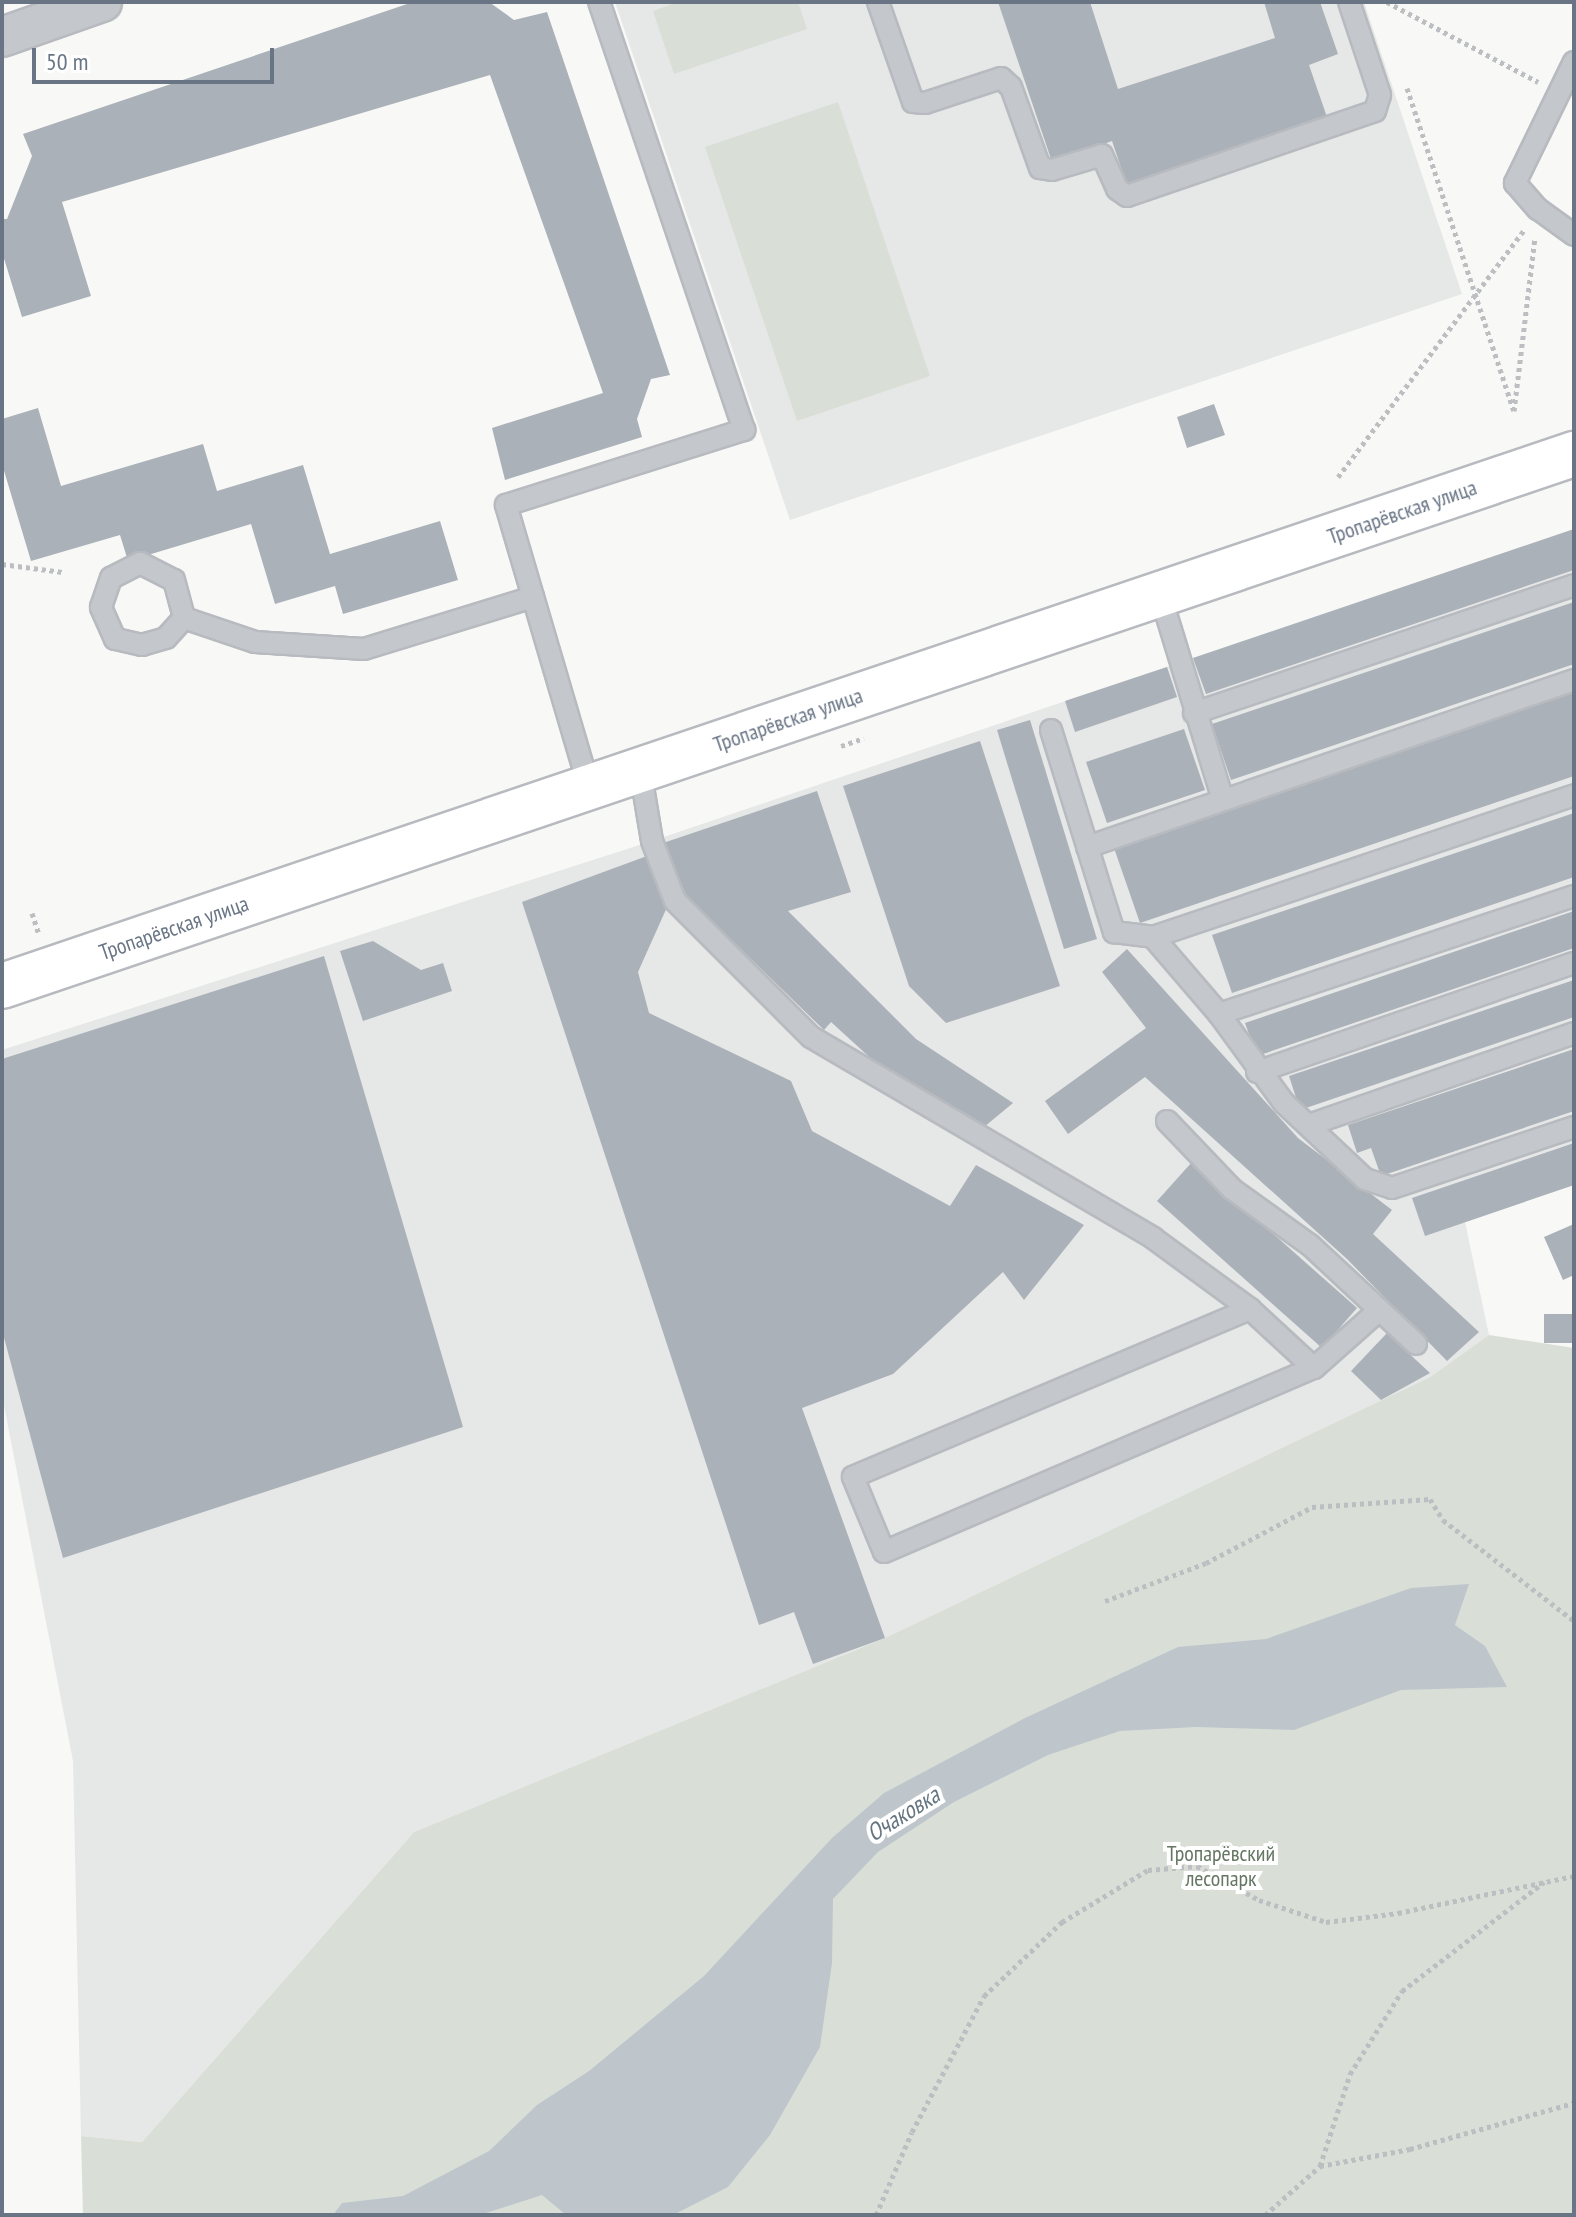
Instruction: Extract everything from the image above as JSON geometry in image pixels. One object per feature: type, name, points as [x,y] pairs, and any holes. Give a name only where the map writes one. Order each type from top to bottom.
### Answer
[{"type":"street","points":[[2,37],[102,2]]},
{"type":"street","name":"Тропарёвская улица","points":[[2,986],[1574,454]]},
{"type":"lane","points":[[589,787],[506,505],[744,430],[599,2]]},
{"type":"lane","points":[[878,2],[913,102],[925,103],[1001,78],[1011,87],[1040,168],[1052,170],[1102,155],[1117,189],[1127,196],[1375,111],[1380,95],[1349,2]]},
{"type":"lane","points":[[1574,62],[1515,183],[1538,209],[1574,235]]},
{"type":"lane","points":[[140,563],[174,580],[184,618],[166,638],[142,645],[115,639],[101,607],[111,578],[140,563]]},
{"type":"lane","points":[[1194,713],[1574,585]]},
{"type":"lane","points":[[1160,594],[1223,800]]},
{"type":"lane","points":[[184,618],[255,642],[364,649],[533,597]]},
{"type":"lane","points":[[1087,847],[1574,680]]},
{"type":"lane","points":[[1051,730],[1114,932],[1153,937],[1574,795]]},
{"type":"lane","points":[[640,769],[652,841],[675,901],[811,1037],[1153,1238],[1250,1309],[1314,1368]]},
{"type":"lane","points":[[1219,1014],[1574,896]]},
{"type":"lane","points":[[1153,937],[1219,1014],[1257,1072],[1365,1179],[1392,1188],[1574,1127]]},
{"type":"lane","points":[[1257,1072],[1574,963]]},
{"type":"lane","points":[[1309,1125],[1574,1033]]},
{"type":"lane","points":[[1167,1121],[1232,1189],[1310,1245],[1377,1312],[1416,1344]]},
{"type":"lane","points":[[1250,1309],[853,1477],[884,1552],[1314,1368],[1377,1312]]},
{"type":"path","points":[[1378,2],[1383,17]]},
{"type":"path","points":[[1387,2],[1559,93]]},
{"type":"path","points":[[1403,76],[1514,411],[1538,209]]},
{"type":"path","points":[[1338,477],[1478,298],[1538,209]]},
{"type":"path","points":[[2,564],[62,572]]},
{"type":"path","points":[[1105,1601],[1206,1563],[1312,1507],[1430,1499],[1443,1520],[1574,1621]]},
{"type":"path","points":[[876,2215],[912,2132],[984,1996],[1062,1922],[1148,1870],[1197,1866],[1259,1900],[1326,1922],[1398,1913],[1548,1879],[1574,1876]]},
{"type":"path","points":[[1265,2215],[1320,2166],[1350,2074],[1402,1991],[1548,1879]]},
{"type":"path","points":[[1320,2166],[1410,2149],[1574,2103]]},
{"type":"shaded area","points":[[615,2],[1364,2],[1462,294],[790,520]]},
{"type":"shaded area","points":[[1574,529],[1574,1185],[1465,1222],[1489,1335],[1430,1377],[885,1638],[414,1832],[142,2142],[81,2136],[73,1761],[2,1395],[2,1050],[652,841]]},
{"type":"green space","points":[[678,2],[798,2],[807,29],[674,74],[653,11]]},
{"type":"green space","points":[[838,102],[930,376],[797,421],[705,147]]},
{"type":"green space","name":"Тропарёвский лесопарк","points":[[1489,1335],[1574,1348],[1574,2215],[83,2215],[81,2136],[142,2142],[414,1832],[885,1638],[1430,1377]]},
{"type":"water","name":"Очаковка","points":[[1469,1584],[1455,1625],[1485,1646],[1507,1687],[1401,1690],[1294,1730],[1196,1727],[1120,1731],[1048,1755],[954,1802],[878,1852],[833,1899],[832,1963],[820,2047],[770,2135],[728,2187],[673,2215],[566,2215],[542,2195],[480,2215],[333,2215],[342,2203],[403,2196],[489,2151],[537,2105],[589,2071],[704,1976],[832,1838],[884,1793],[1025,1718],[1178,1647],[1266,1639],[1411,1588]]},
{"type":"building","points":[[413,2],[489,2],[514,20],[547,12],[670,375],[651,379],[637,419],[642,437],[505,480],[492,428],[603,393],[490,75],[62,202],[91,296],[22,317],[2,252],[2,219],[7,219],[32,156],[23,134]]},
{"type":"building","points":[[998,2],[1090,2],[1118,89],[1275,38],[1264,2],[1320,2],[1338,54],[1309,65],[1328,120],[1128,188],[1112,141],[1052,162]]},
{"type":"building","points":[[1214,404],[1225,435],[1187,448],[1177,417]]},
{"type":"building","points":[[38,408],[61,486],[203,444],[217,491],[303,465],[330,554],[440,521],[458,580],[343,614],[335,586],[275,604],[251,524],[128,561],[120,535],[31,561],[2,464],[2,419]]},
{"type":"building","points":[[1574,529],[1574,570],[1206,694],[1193,658]]},
{"type":"building","points":[[1574,602],[1574,664],[1231,780],[1212,724]]},
{"type":"building","points":[[1167,667],[1177,697],[1075,732],[1065,701]]},
{"type":"building","points":[[1574,692],[1574,776],[1140,923],[1114,848]]},
{"type":"building","points":[[1030,720],[1097,939],[1064,949],[997,730]]},
{"type":"building","points":[[1184,729],[1205,790],[1107,823],[1086,762]]},
{"type":"building","points":[[980,741],[1060,986],[946,1023],[909,986],[843,786]]},
{"type":"building","points":[[817,791],[851,892],[788,911],[916,1039],[1013,1103],[984,1127],[877,1064],[831,1022],[824,1030],[687,897],[663,843]]},
{"type":"building","points":[[1574,813],[1574,877],[1232,993],[1212,935]]},
{"type":"building","points":[[647,856],[668,905],[638,972],[649,1013],[791,1081],[812,1131],[950,1206],[976,1165],[1084,1225],[1024,1300],[1003,1272],[893,1374],[802,1408],[885,1638],[813,1664],[794,1612],[759,1625],[522,902]]},
{"type":"building","points":[[1574,911],[1574,948],[1257,1056],[1245,1023]]},
{"type":"building","points":[[373,941],[421,970],[443,963],[452,991],[363,1021],[340,951]]},
{"type":"building","points":[[1127,949],[1298,1138],[1392,1210],[1373,1234],[1479,1332],[1447,1361],[1347,1259],[1145,1077],[1068,1134],[1045,1101],[1146,1028],[1102,972]]},
{"type":"building","points":[[324,956],[463,1427],[63,1558],[2,1330],[2,1059]]},
{"type":"building","points":[[1574,980],[1574,1017],[1300,1110],[1289,1076]]},
{"type":"building","points":[[1574,1049],[1574,1111],[1381,1176],[1371,1148],[1357,1153],[1348,1125]]},
{"type":"building","points":[[1574,1143],[1574,1185],[1425,1236],[1412,1198]]},
{"type":"building","points":[[1192,1162],[1357,1308],[1322,1348],[1157,1201]]},
{"type":"building","points":[[1574,1224],[1574,1275],[1563,1280],[1544,1237]]},
{"type":"building","points":[[1544,1314],[1574,1314],[1574,1343],[1544,1343]]},
{"type":"building","points":[[1387,1333],[1430,1373],[1381,1400],[1351,1371]]}]
